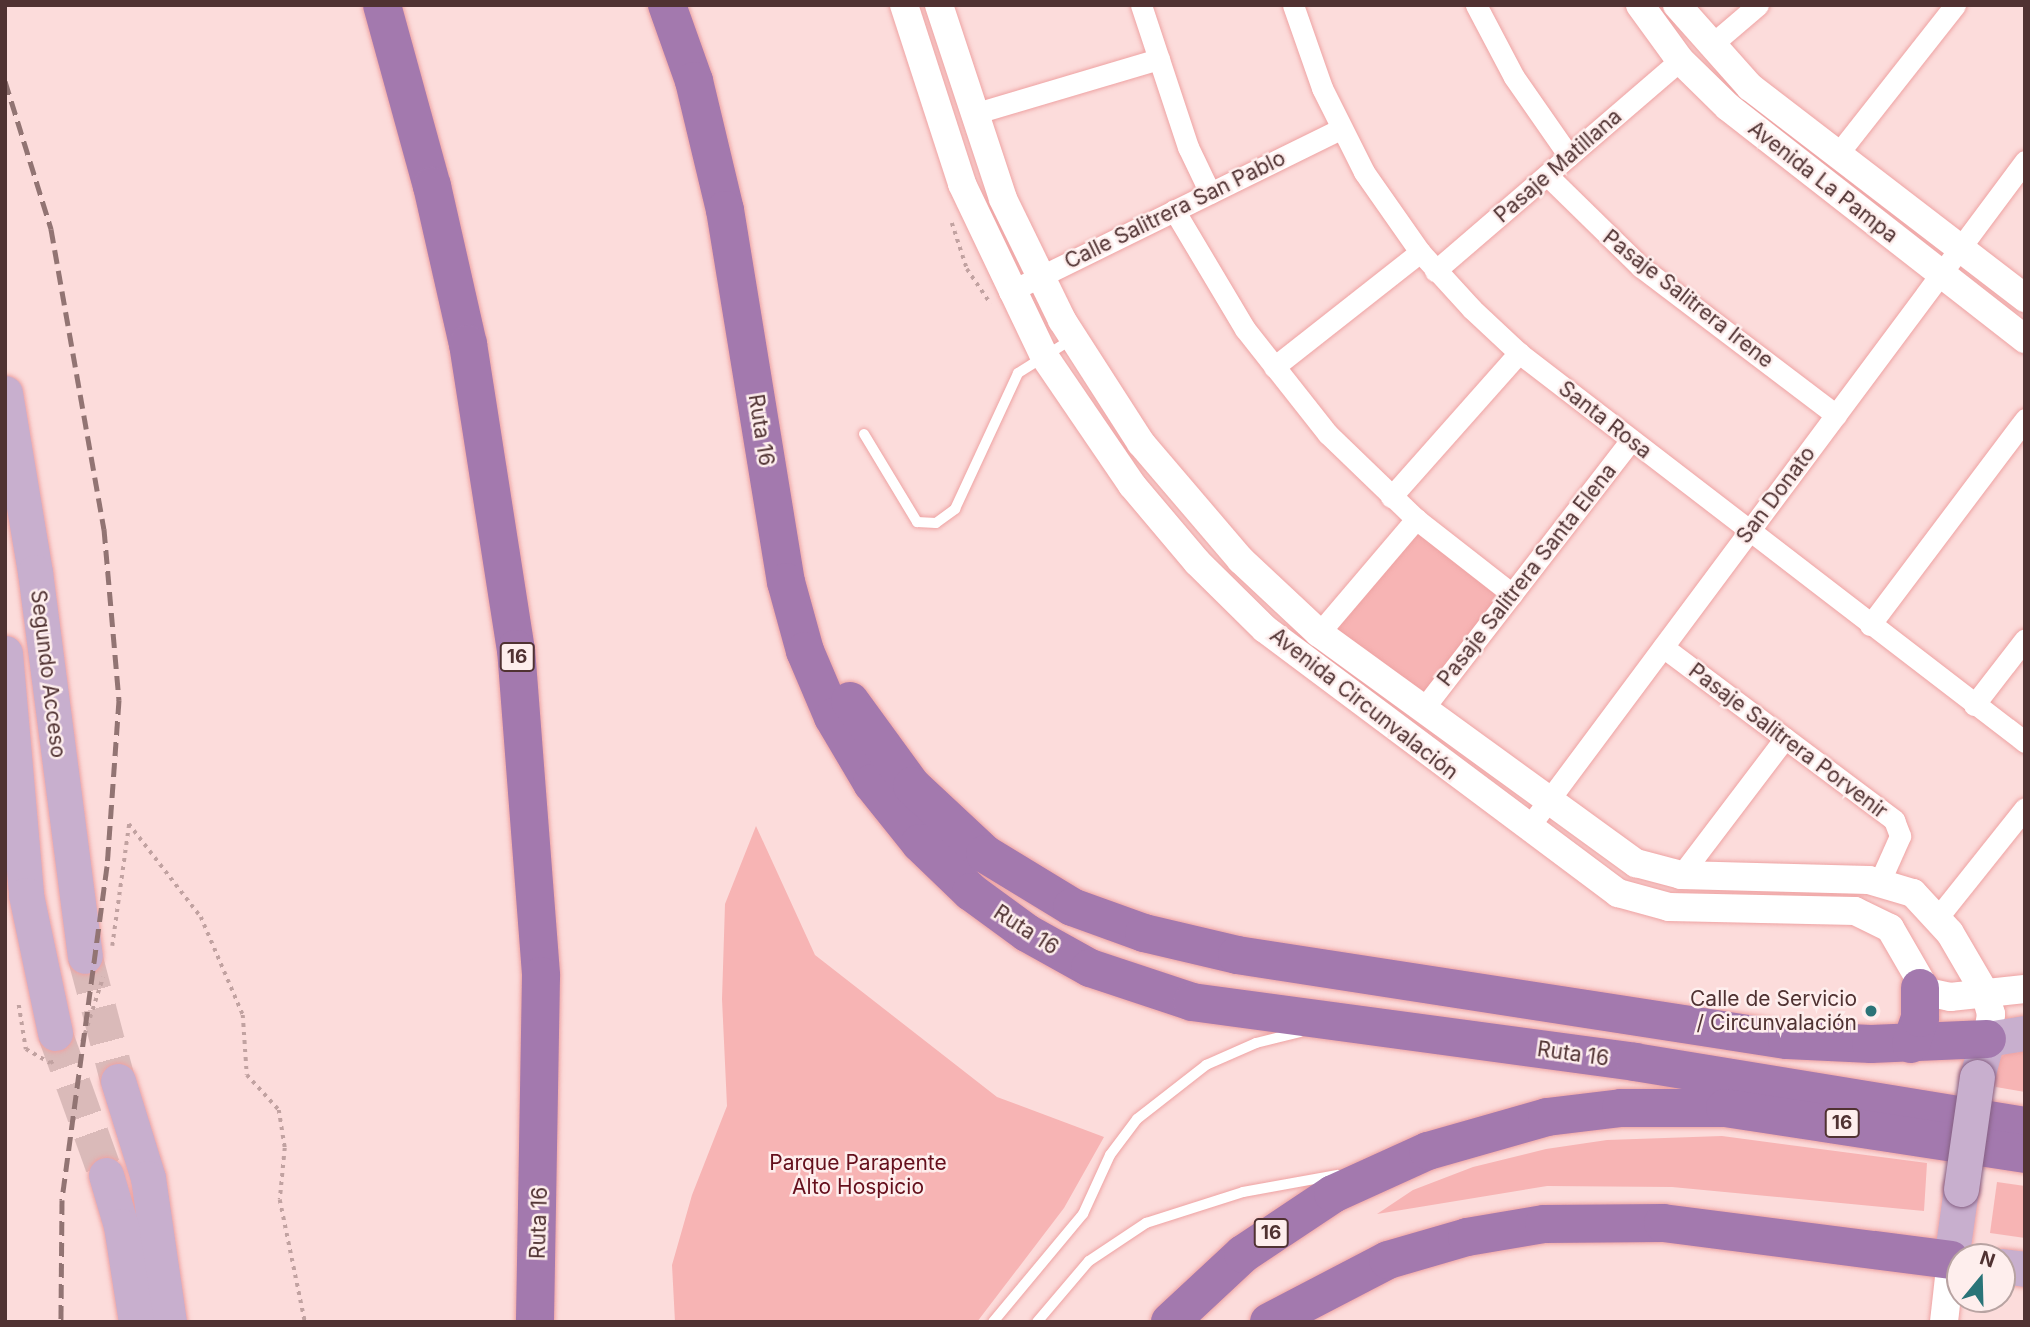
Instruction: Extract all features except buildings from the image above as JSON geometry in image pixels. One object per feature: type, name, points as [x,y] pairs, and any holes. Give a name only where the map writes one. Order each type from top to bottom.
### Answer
[{"type":"highway","name":"Ruta 16","points":[[382,5],[432,186],[468,344],[516,649],[541,976],[535,1322]]},
{"type":"highway","name":"Ruta 16","points":[[667,5],[694,81],[722,199],[779,546],[805,651],[851,750],[920,843],[980,899],[1058,951],[1157,993],[1235,1011],[1635,1062],[2025,1126]]},
{"type":"highway","points":[[779,546],[827,662],[889,758],[960,834],[1013,873],[1072,907],[1144,933],[1237,955],[1787,1040],[1911,1044],[1987,1039]]},
{"type":"highway","points":[[1911,1044],[1920,1018],[1920,988]]},
{"type":"highway","name":"16","points":[[1170,1322],[1272,1232],[1387,1167],[1510,1125],[1657,1106],[1763,1111],[2025,1154]]},
{"type":"highway","points":[[1269,1322],[1388,1260],[1467,1237],[1544,1224],[1663,1223],[1946,1259]]},
{"type":"main road","name":"Segundo Acceso","points":[[5,393],[100,958]]},
{"type":"main road","name":"Segundo Acceso","points":[[5,653],[26,895],[64,1047]]},
{"type":"main road","points":[[1956,1243],[1961,1189],[1977,1077],[1987,1039],[2025,1033]]},
{"type":"main road","points":[[118,1081],[148,1178],[169,1322]]},
{"type":"main road","points":[[106,1175],[121,1226],[136,1322]]},
{"type":"street","name":"Avenida Circunvalación","points":[[904,5],[962,184],[1009,292],[1044,356],[1132,485],[1230,596],[1301,661],[1603,884],[1652,905],[1868,914],[1898,938],[1920,988]]},
{"type":"street","name":"Avenida Circunvalación","points":[[939,5],[973,114],[1039,277],[1073,338],[1120,413],[1188,502],[1319,633],[1548,802],[1636,863],[1681,875],[1880,881],[1913,893],[1938,917],[1985,993],[1991,1014],[1987,1039]]},
{"type":"street","points":[[1141,5],[1188,147],[1210,193]]},
{"type":"street","name":"Santa Rosa","points":[[1294,5],[1340,129],[1435,271],[1519,353],[2025,742]]},
{"type":"street","points":[[1476,5],[1520,86],[1570,156]]},
{"type":"street","name":"Avenida La Pampa","points":[[1640,5],[1680,60],[1728,107],[2025,339]]},
{"type":"street","name":"Avenida La Pampa","points":[[1677,5],[1710,46],[1750,87],[2025,298]]},
{"type":"street","points":[[1710,46],[1758,5]]},
{"type":"street","points":[[1837,155],[1943,9]]},
{"type":"street","points":[[973,114],[1159,59]]},
{"type":"street","name":"Pasaje Matillana","points":[[1435,271],[1680,60]]},
{"type":"street","name":"Calle Salitrera San Pablo","points":[[1009,292],[1340,129]]},
{"type":"street","name":"San Donato","points":[[1528,828],[2025,161]]},
{"type":"street","name":"Pasaje Salitrera Irene","points":[[1546,175],[1641,267],[1836,415]]},
{"type":"street","points":[[1174,210],[1218,289],[1273,367],[1328,433],[1416,519],[1512,594]]},
{"type":"street","points":[[1273,367],[1420,252]]},
{"type":"street","points":[[1391,497],[1519,353]]},
{"type":"street","points":[[1870,625],[2025,419]]},
{"type":"street","name":"Pasaje Salitrera Santa Elena","points":[[1423,709],[1631,440]]},
{"type":"street","points":[[1319,633],[1416,519]]},
{"type":"street","points":[[1974,705],[2025,639]]},
{"type":"street","name":"Pasaje Salitrera Porvenir","points":[[1663,647],[1897,824],[1898,842],[1880,881]]},
{"type":"street","points":[[1681,875],[1785,738]]},
{"type":"street","points":[[1938,917],[2025,808]]},
{"type":"street","points":[[1920,988],[1942,996],[2025,989]]},
{"type":"lane","points":[[864,434],[917,522],[936,523],[955,509],[1009,385],[1044,356],[1073,338]]},
{"type":"lane","points":[[993,1322],[1083,1214],[1123,1135],[1183,1080],[1231,1053],[1280,1036],[1378,1030]]},
{"type":"lane","points":[[1037,1322],[1089,1261],[1146,1223],[1243,1192],[1387,1167]]},
{"type":"path","points":[[18,996],[26,1049],[50,1063],[64,1047],[86,1036],[129,824],[201,918],[243,1015],[247,1075],[279,1110],[285,1148],[280,1200],[305,1322]]},
{"type":"green space","points":[[1422,533],[1495,586],[1497,601],[1426,694],[1335,632],[1334,622],[1411,535]]},
{"type":"green space","name":"Parque Parapente Alto Hospicio","points":[[756,826],[815,955],[997,1097],[1104,1137],[1064,1208],[977,1322],[675,1322],[672,1265],[692,1195],[727,1106],[722,999],[725,904]]},
{"type":"green space","points":[[2025,1048],[2025,1092],[1996,1087],[1991,1066],[2009,1051]]},
{"type":"green space","points":[[1722,1136],[1927,1163],[1924,1211],[1672,1187],[1547,1186],[1377,1214],[1413,1190],[1473,1167],[1546,1149],[1607,1140]]},
{"type":"green space","points":[[1997,1182],[2025,1186],[2025,1238],[1990,1233]]},
{"type":"tunnel","points":[[85,956],[118,1081]]},
{"type":"tunnel","points":[[55,1033],[106,1175]]},
{"type":"railway","points":[[5,81],[51,229],[104,529],[119,700],[107,866],[62,1200],[61,1322]]},
{"type":"place","name":"Calle de Servicio / Circunvalación","points":[[1871,1011]]}]
